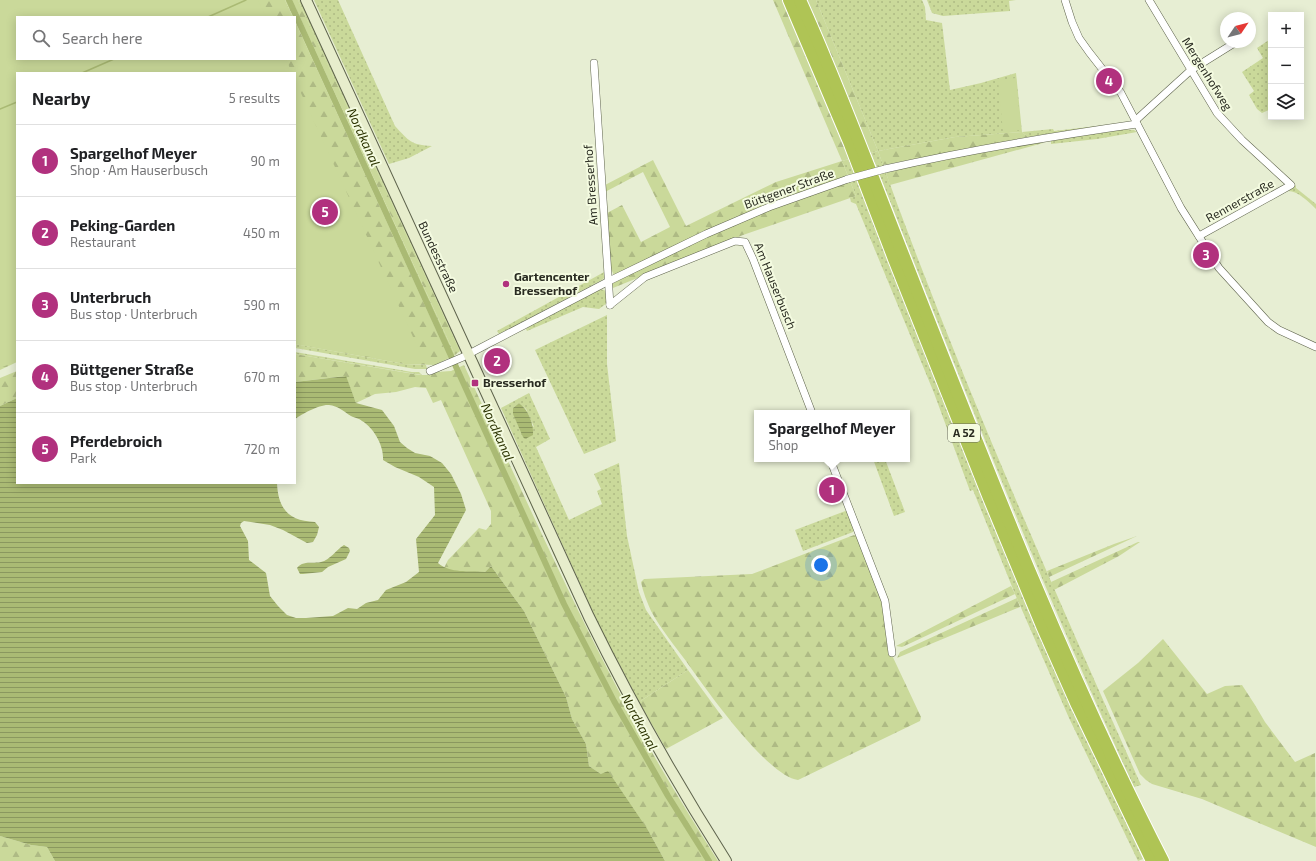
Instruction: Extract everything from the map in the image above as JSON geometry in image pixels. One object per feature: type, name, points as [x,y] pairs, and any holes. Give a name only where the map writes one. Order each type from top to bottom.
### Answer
[{"type":"highway","name":"A 52","points":[[789,0],[850,144],[989,498],[1042,626],[1086,725],[1152,861]]},
{"type":"highway","name":"A 52","points":[[800,0],[859,139],[903,255],[998,495],[1047,612],[1085,700],[1163,861]]},
{"type":"main road","name":"Bundesstraße","points":[[306,0],[571,579],[607,654],[666,763],[726,861]]},
{"type":"street","points":[[1065,0],[1079,38],[1121,93],[1181,208],[1220,268],[1268,322],[1279,330],[1316,347]]},
{"type":"street","name":"Mergenhofweg","points":[[1149,0],[1217,113],[1242,140],[1291,185]]},
{"type":"street","points":[[1137,122],[1191,70],[1226,48]]},
{"type":"street","name":"Am Bresserhof","points":[[594,63],[610,305]]},
{"type":"street","name":"Büttgener Straße","points":[[430,371],[468,354],[609,281],[735,221],[796,197],[848,179],[885,169],[990,147],[1137,122]]},
{"type":"street","name":"Rennerstraße","points":[[1199,236],[1291,185]]},
{"type":"street","name":"Am Hauserbusch","points":[[610,305],[645,277],[735,241],[745,242],[753,259],[811,410]]},
{"type":"street","points":[[831,462],[885,601],[892,653]]},
{"type":"green space","points":[[0,0],[285,0],[293,16],[16,16],[16,60],[296,60],[296,23],[449,358],[435,365],[404,364],[296,344],[296,72],[16,72],[16,362],[0,370]]},
{"type":"green space","points":[[0,0],[258,0],[266,16],[16,16],[16,60],[286,60],[292,72],[16,72],[16,361],[0,368]]},
{"type":"green space","points":[[285,0],[292,0],[455,355],[449,358],[296,23],[296,16],[293,16]]},
{"type":"green space","points":[[292,0],[298,0],[460,351],[455,355]]},
{"type":"green space","points":[[298,0],[303,0],[462,348],[460,351]]},
{"type":"green space","points":[[314,0],[338,0],[395,126],[411,141],[419,145],[432,146],[409,158],[389,164]]},
{"type":"green space","points":[[773,0],[816,0],[878,151],[842,161]]},
{"type":"green space","points":[[816,0],[922,0],[925,7],[926,20],[942,23],[950,90],[1016,73],[1022,132],[955,137],[878,151]]},
{"type":"green space","points":[[927,0],[1016,0],[1009,1],[1010,11],[943,16],[932,13]]},
{"type":"green space","points":[[1268,41],[1268,110],[1262,113],[1257,109],[1249,95],[1254,91],[1242,72],[1263,58],[1257,48]]},
{"type":"green space","points":[[1016,78],[1021,130],[1003,132],[998,80]]},
{"type":"green space","points":[[296,82],[425,363],[411,364],[296,344]]},
{"type":"green space","points":[[1105,125],[1028,137],[1022,132],[1053,129],[1054,131]]},
{"type":"green space","points":[[1116,129],[1134,130],[1137,132],[1097,139],[1051,144],[1051,140]]},
{"type":"green space","points":[[1022,132],[1028,137],[883,165],[878,151],[955,137]]},
{"type":"green space","points":[[1043,143],[890,185],[886,173],[924,163]]},
{"type":"green space","points":[[878,151],[938,312],[1037,550],[1141,785],[1134,787],[1064,630],[998,472],[871,153]]},
{"type":"green space","points":[[849,159],[1071,705],[1143,859],[1138,861],[1069,718],[1015,594],[973,490],[970,491],[934,393],[856,204],[851,202],[850,198],[856,196],[842,161]]},
{"type":"green space","points":[[653,160],[686,226],[776,182],[842,161],[856,196],[743,235],[613,288],[612,284],[614,275],[610,267],[607,213],[622,205],[641,242],[670,227],[643,172],[605,192],[605,185]]},
{"type":"green space","points":[[1296,185],[1296,188],[1316,204],[1316,209],[1307,200],[1292,191],[1288,191]]},
{"type":"green space","points":[[606,271],[606,276],[602,280],[499,334],[497,331]]},
{"type":"green space","points":[[600,289],[607,291],[607,303],[599,309],[583,307],[527,331],[526,329],[531,324]]},
{"type":"green space","points":[[607,315],[607,364],[616,441],[584,454],[535,350]]},
{"type":"green space","points":[[296,344],[404,364],[426,365],[427,369],[415,369],[296,348]]},
{"type":"green space","points":[[296,352],[419,372],[422,375],[296,354]]},
{"type":"green space","points":[[296,354],[420,375],[430,375],[436,372],[451,371],[464,365],[551,554],[620,694],[645,740],[718,861],[665,861],[648,830],[601,774],[589,766],[586,744],[572,719],[566,697],[524,611],[491,566],[485,572],[451,571],[444,568],[448,560],[479,528],[486,530],[491,524],[491,511],[441,400],[433,403],[426,388],[415,387],[396,392],[375,394],[356,403],[345,376],[296,382]]},
{"type":"green space","points":[[16,371],[16,398],[0,406],[0,378]]},
{"type":"green space","points":[[529,393],[550,439],[536,447],[569,520],[602,504],[597,491],[601,489],[594,474],[619,463],[627,536],[639,592],[646,610],[688,670],[639,702],[599,626],[501,408]],"holes":[[[519,403],[526,409],[534,427],[513,414],[513,408]]]},
{"type":"green space","points":[[487,403],[571,585],[721,861],[668,776],[619,689],[550,547],[485,404]]},
{"type":"green space","points":[[874,462],[886,462],[905,512],[894,516]]},
{"type":"green space","points":[[848,510],[855,527],[853,532],[803,551],[795,530]]},
{"type":"green space","points":[[854,535],[858,537],[883,602],[890,651],[921,717],[920,721],[798,780],[785,775],[770,764],[754,748],[722,709],[655,618],[647,601],[641,582],[644,579],[752,574]]},
{"type":"green space","points":[[1137,536],[1049,577],[1047,571]]},
{"type":"green space","points":[[1140,542],[1119,556],[1054,590],[1051,582]]},
{"type":"green space","points":[[1011,586],[1015,594],[902,647],[896,646]]},
{"type":"green space","points":[[1017,598],[1020,607],[897,658],[900,652]]},
{"type":"green space","points":[[1163,639],[1207,694],[1225,686],[1242,685],[1265,722],[1295,762],[1315,753],[1316,847],[1202,799],[1152,784],[1140,774],[1103,691],[1138,663]]},
{"type":"green space","points":[[688,670],[723,718],[666,749],[639,702]]},
{"type":"green space","points":[[0,836],[31,845],[47,847],[55,861],[0,861]]},
{"type":"shaded area","points":[[346,376],[356,403],[382,410],[394,426],[400,442],[415,453],[430,456],[442,463],[451,474],[461,494],[466,510],[438,563],[448,569],[460,571],[485,572],[491,566],[524,611],[566,697],[572,719],[586,744],[589,766],[601,774],[608,771],[648,830],[665,861],[55,861],[47,847],[31,845],[0,836],[0,406],[16,398],[16,484],[277,484],[283,507],[292,516],[298,519],[315,522],[319,527],[317,535],[313,542],[307,543],[270,525],[244,521],[240,526],[248,541],[249,560],[266,573],[270,596],[287,615],[296,618],[333,616],[348,608],[357,609],[366,603],[378,600],[386,590],[406,582],[419,572],[416,539],[435,515],[434,487],[419,477],[395,467],[383,460],[380,443],[370,428],[361,420],[338,408],[325,405],[306,412],[296,418],[296,382]]},
{"type":"shaded area","points":[[519,403],[528,413],[532,426],[533,435],[525,439],[513,414],[513,408]]},
{"type":"shaded area","points":[[344,545],[349,548],[350,551],[346,559],[328,567],[322,572],[300,574],[297,568],[302,564],[324,561]]},
{"type":"waterway","points":[[210,16],[246,0]]},
{"type":"waterway","name":"Nordkanal","points":[[289,0],[564,604],[614,701],[668,796],[709,861]]},
{"type":"waterway","points":[[84,72],[112,60]]},
{"type":"waterway","points":[[0,109],[16,102]]},
{"type":"place","name":"Büttgener Straße","points":[[1109,81]]},
{"type":"place","name":"Pferdebroich","points":[[325,212]]},
{"type":"place","name":"Unterbruch","points":[[1206,255]]},
{"type":"place","name":"Gartencenter Bresserhof","points":[[506,284]]},
{"type":"place","name":"Peking-Garden","points":[[497,361]]},
{"type":"place","name":"Bresserhof","points":[[475,383]]},
{"type":"place","name":"Spargelhof Meyer","points":[[832,490]]}]
